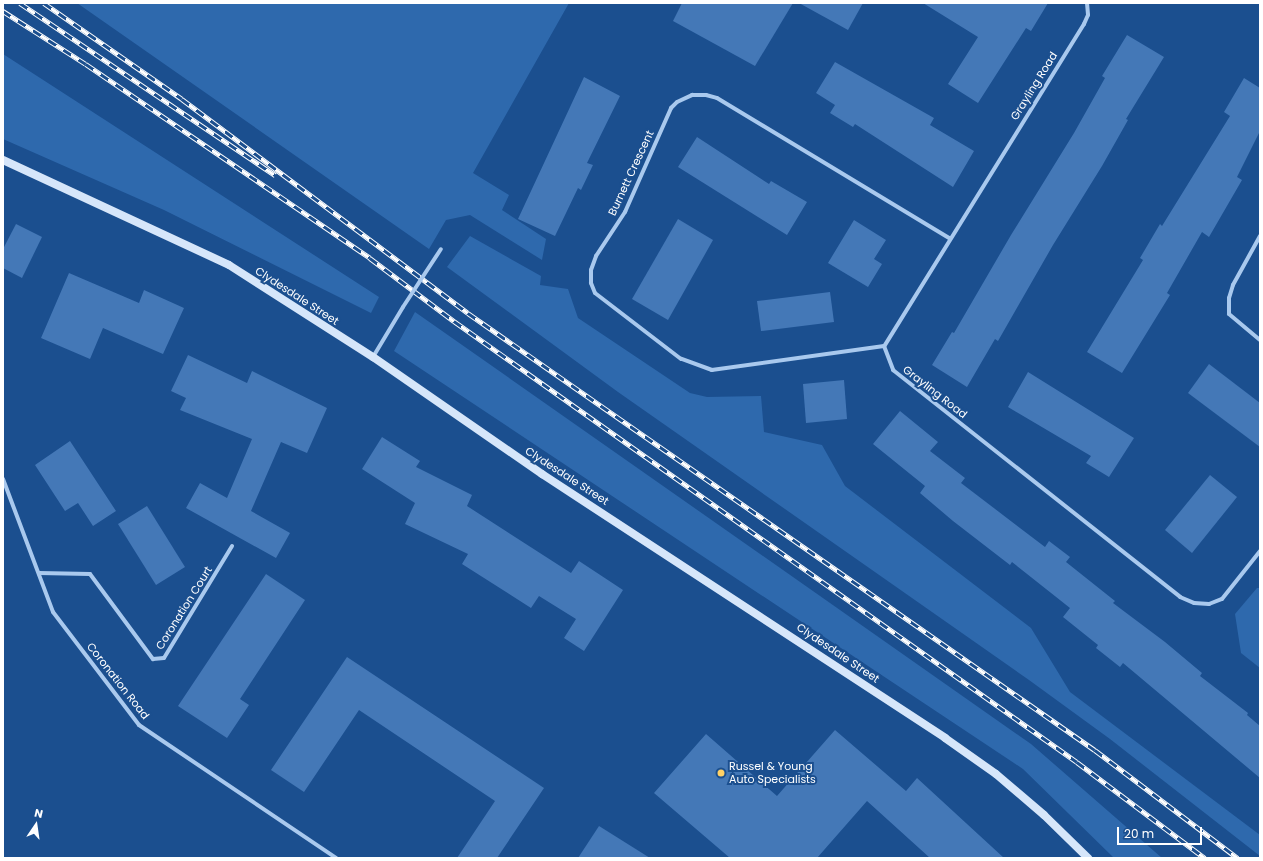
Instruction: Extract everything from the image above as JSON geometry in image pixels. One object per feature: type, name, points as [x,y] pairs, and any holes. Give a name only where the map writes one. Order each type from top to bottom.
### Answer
[{"type":"main road","name":"Clydesdale Street","points":[[3,160],[229,265],[373,357],[542,474],[945,738],[996,774],[1038,810],[1088,858]]},
{"type":"street","name":"Grayling Road","points":[[1087,3],[1088,15],[1084,24],[949,238],[884,346],[893,370],[1180,597],[1194,603],[1209,604],[1222,600],[1260,551]]},
{"type":"street","name":"Burnett Crescent","points":[[884,346],[712,370],[681,359],[595,293],[591,283],[591,270],[596,256],[625,212],[671,108],[676,102],[692,95],[706,95],[718,98],[949,238]]},
{"type":"street","points":[[1260,236],[1233,285],[1229,298],[1230,314],[1260,340]]},
{"type":"street","points":[[373,357],[403,307],[441,249]]},
{"type":"street","name":"Coronation Road","points":[[3,479],[53,612],[139,725],[336,858]]},
{"type":"street","name":"Coronation Court","points":[[39,573],[90,574],[153,659],[164,658],[232,546]]},
{"type":"shaded area","points":[[77,3],[569,3],[473,173],[509,195],[502,210],[546,239],[542,260],[470,215],[446,220],[429,249]]},
{"type":"shaded area","points":[[3,54],[379,297],[371,313],[164,210],[3,139]]},
{"type":"shaded area","points":[[470,236],[541,276],[540,285],[568,289],[578,318],[690,393],[707,397],[761,396],[764,432],[822,445],[845,486],[1031,628],[1070,692],[1260,835],[1260,856],[1110,739],[1029,680],[618,392],[447,267]]},
{"type":"shaded area","points":[[415,312],[1031,744],[1162,858],[1114,858],[1023,769],[394,351]]},
{"type":"shaded area","points":[[1257,588],[1260,588],[1260,668],[1241,653],[1235,614]]},
{"type":"building","points":[[682,3],[793,3],[755,66],[673,21]]},
{"type":"building","points":[[799,3],[863,3],[848,30]]},
{"type":"building","points":[[923,3],[1048,3],[1031,31],[1026,28],[978,103],[948,84],[978,37]]},
{"type":"building","points":[[1127,35],[1164,57],[1126,119],[1128,120],[1102,166],[1053,245],[998,341],[995,339],[967,387],[932,365],[952,332],[954,333],[1011,235],[1074,133],[1105,78],[1102,76]]},
{"type":"building","points":[[835,62],[934,118],[930,125],[974,151],[953,187],[855,124],[853,127],[830,113],[835,105],[816,93]]},
{"type":"building","points":[[584,77],[620,96],[587,163],[593,165],[581,190],[578,188],[555,236],[518,219]]},
{"type":"building","points":[[1244,78],[1260,88],[1260,131],[1237,177],[1242,180],[1209,237],[1202,232],[1167,293],[1170,295],[1122,373],[1087,352],[1143,260],[1140,258],[1160,224],[1162,226],[1230,116],[1224,112]]},
{"type":"building","points":[[697,137],[769,184],[771,181],[807,202],[787,235],[678,167]]},
{"type":"building","points":[[678,219],[713,240],[668,320],[632,299]]},
{"type":"building","points":[[854,220],[886,240],[874,259],[882,264],[868,287],[828,263]]},
{"type":"building","points":[[16,224],[42,237],[22,278],[3,268],[3,249]]},
{"type":"building","points":[[69,273],[139,303],[144,290],[184,308],[163,354],[103,328],[90,359],[41,338]]},
{"type":"building","points":[[830,292],[834,322],[761,331],[757,301]]},
{"type":"building","points":[[188,355],[247,383],[252,371],[327,408],[307,453],[281,442],[251,511],[290,533],[276,558],[186,508],[200,483],[227,498],[252,439],[180,410],[186,398],[171,391]]},
{"type":"building","points":[[1209,364],[1260,403],[1260,447],[1188,393]]},
{"type":"building","points":[[1028,372],[1134,438],[1109,477],[1086,463],[1091,456],[1008,407]]},
{"type":"building","points":[[844,380],[847,419],[806,423],[803,384]]},
{"type":"building","points":[[900,411],[938,442],[930,451],[965,478],[961,483],[1045,547],[1049,541],[1070,557],[1066,562],[1115,601],[1113,603],[1165,642],[1202,673],[1200,676],[1248,713],[1247,715],[1260,726],[1260,778],[1123,663],[1120,667],[1096,648],[1098,645],[1063,617],[1070,608],[1012,562],[1010,565],[953,521],[920,493],[925,486],[873,444]]},
{"type":"building","points":[[382,437],[420,461],[416,467],[472,495],[467,506],[571,573],[579,561],[623,590],[584,651],[564,638],[576,619],[539,596],[531,608],[462,564],[468,554],[405,524],[415,503],[362,469]]},
{"type":"building","points":[[70,441],[116,511],[93,526],[78,503],[65,511],[35,465]]},
{"type":"building","points":[[1210,475],[1237,497],[1192,553],[1165,530]]},
{"type":"building","points":[[147,506],[185,567],[156,585],[118,524]]},
{"type":"building","points":[[266,574],[305,600],[240,699],[249,705],[227,738],[178,706]]},
{"type":"building","points":[[347,657],[544,788],[497,858],[457,858],[495,801],[359,710],[304,792],[271,770]]},
{"type":"building","points":[[835,730],[906,791],[917,778],[1004,858],[930,858],[867,801],[817,858],[730,858],[654,793],[706,734],[777,796]]},
{"type":"building","points":[[599,826],[650,858],[578,858]]},
{"type":"railway","points":[[20,3],[275,175]]},
{"type":"railway","points":[[44,3],[182,99],[468,313],[1095,750],[1238,858]]},
{"type":"railway","points":[[3,11],[86,64],[370,258],[454,321],[1077,762],[1205,858]]},
{"type":"place","name":"Russel & Young Auto Specialists","points":[[721,773]]}]
